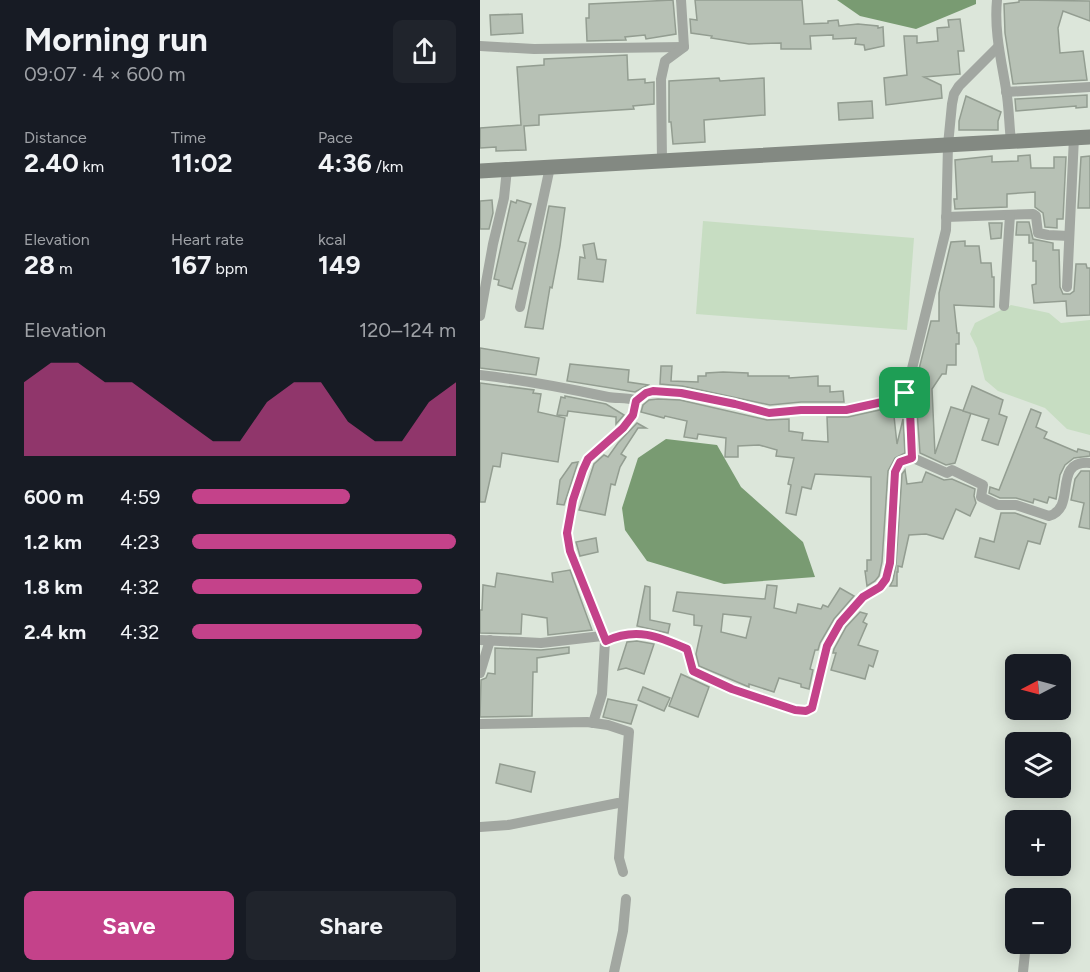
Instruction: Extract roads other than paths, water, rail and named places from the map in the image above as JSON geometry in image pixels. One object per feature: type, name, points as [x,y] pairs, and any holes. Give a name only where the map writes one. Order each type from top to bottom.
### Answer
[{"type":"main road","points":[[480,171],[1090,136]]},
{"type":"street","points":[[681,0],[684,47]]},
{"type":"street","points":[[997,0],[998,47],[1011,141]]},
{"type":"street","points":[[480,46],[534,49],[684,47]]},
{"type":"street","points":[[662,161],[663,70],[665,62],[684,47]]},
{"type":"street","points":[[912,458],[910,411],[905,393],[946,230],[948,145],[954,94],[965,79],[998,47]]},
{"type":"street","points":[[1006,92],[1090,87]]},
{"type":"street","points":[[1067,286],[1074,137]]},
{"type":"street","points":[[520,307],[550,167]]},
{"type":"street","points":[[480,316],[504,198],[507,169]]},
{"type":"street","points":[[946,217],[1033,214],[1036,216],[1038,233],[1069,236]]},
{"type":"street","points":[[1004,306],[1010,215]]},
{"type":"street","points":[[480,375],[534,381],[616,399],[636,401]]},
{"type":"street","points":[[593,723],[602,694],[606,641],[570,551],[567,533],[573,500],[588,459],[623,428],[633,415],[636,401],[646,393],[658,391],[681,393],[769,413],[846,410],[896,399],[905,393]]},
{"type":"street","points":[[606,641],[620,635],[634,634],[664,639],[687,649],[693,671],[732,689],[795,710],[806,711],[812,708],[827,646],[840,623],[863,597],[880,587],[886,579],[890,563],[895,472],[900,462],[912,458],[947,473],[952,470],[983,485],[981,497],[998,505],[1016,505],[1049,516],[1059,510],[1070,469],[1075,464],[1090,462]]},
{"type":"street","points":[[480,673],[485,640],[541,643],[602,636],[606,641]]},
{"type":"street","points":[[480,724],[593,723],[609,724],[629,732],[619,858],[623,872]]},
{"type":"street","points":[[480,827],[508,825],[618,803]]},
{"type":"street","points":[[614,972],[623,931],[626,899]]},
{"type":"street","points":[[1023,972],[1025,954]]}]
